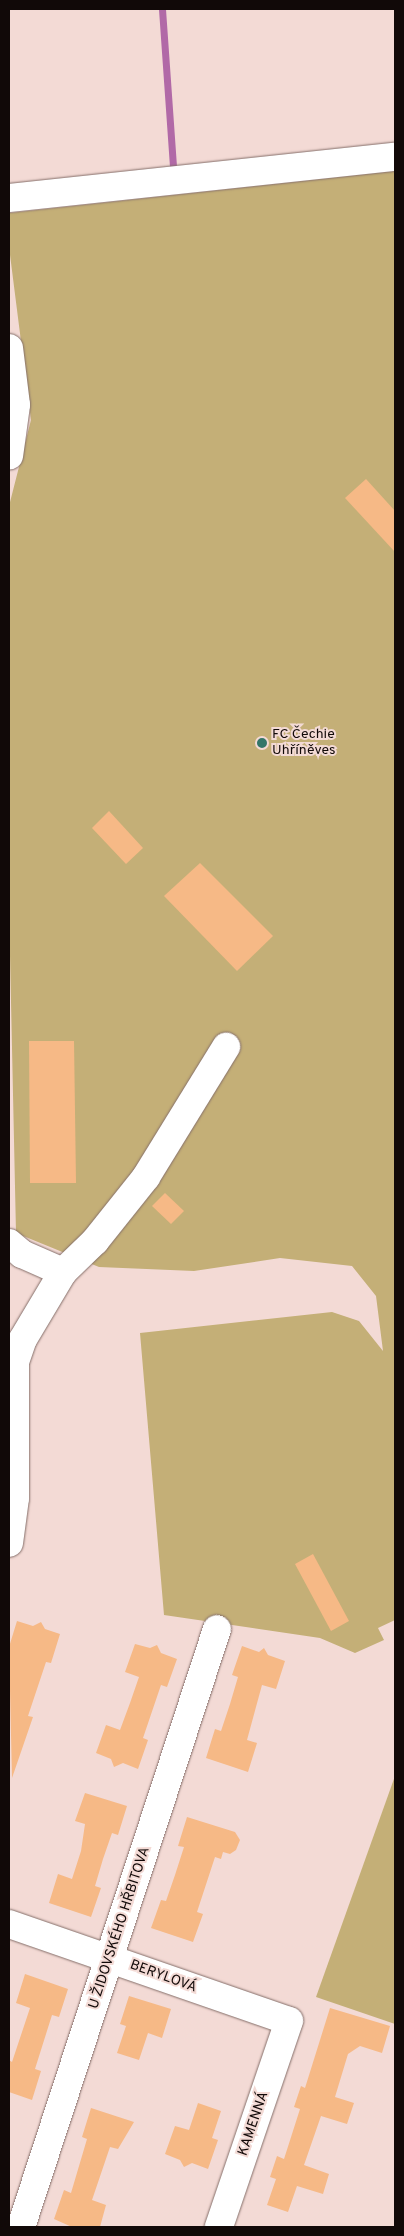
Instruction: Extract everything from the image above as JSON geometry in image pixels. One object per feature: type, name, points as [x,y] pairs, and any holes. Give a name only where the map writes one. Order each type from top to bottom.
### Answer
[{"type":"street","points":[[9,198],[395,157]]},
{"type":"street","points":[[9,348],[16,405],[9,456]]},
{"type":"street","points":[[15,1362],[23,1339],[63,1272],[95,1240],[146,1177],[226,1047]]},
{"type":"street","points":[[9,1243],[22,1254],[63,1272]]},
{"type":"street","points":[[9,1327],[15,1362],[15,1498],[9,1543]]},
{"type":"street","name":"U ŽIDOVSKÉHO HŘBITOVA","points":[[21,2227],[111,1958],[217,1629]]},
{"type":"street","name":"BERYLOVÁ","points":[[9,1924],[111,1958],[289,2022]]},
{"type":"street","name":"KAMENNÁ","points":[[219,2227],[289,2022]]},
{"type":"shaded area","points":[[395,171],[395,1620],[378,1628],[384,1640],[355,1653],[320,1638],[164,1615],[140,1333],[332,1312],[359,1321],[383,1351],[376,1296],[352,1266],[280,1258],[194,1271],[99,1267],[16,1233],[9,909],[9,506],[31,420],[9,247],[9,213]]},
{"type":"shaded area","points":[[395,1776],[395,2024],[316,1997]]},
{"type":"building","points":[[366,479],[395,511],[395,552],[345,498]]},
{"type":"building","points":[[109,811],[143,848],[126,864],[92,828]]},
{"type":"building","points":[[200,863],[273,936],[237,971],[164,896]]},
{"type":"building","points":[[29,1041],[74,1041],[76,1183],[30,1183]]},
{"type":"building","points":[[165,1193],[184,1211],[171,1224],[152,1206]]},
{"type":"building","points":[[313,1554],[349,1621],[331,1631],[295,1564]]},
{"type":"building","points":[[17,1621],[33,1626],[41,1622],[45,1629],[60,1634],[51,1663],[46,1662],[28,1716],[33,1717],[12,1778],[9,1647]]},
{"type":"building","points":[[135,1644],[150,1648],[157,1645],[161,1653],[177,1659],[167,1687],[161,1685],[143,1738],[148,1740],[138,1769],[123,1763],[114,1767],[111,1759],[96,1753],[106,1725],[120,1730],[130,1703],[139,1677],[125,1672]]},
{"type":"building","points":[[242,1646],[259,1652],[264,1648],[268,1655],[285,1661],[276,1689],[262,1685],[247,1740],[257,1743],[248,1772],[206,1758],[215,1729],[221,1731],[230,1704],[238,1677],[232,1675]]},
{"type":"building","points":[[85,1793],[127,1806],[118,1835],[112,1833],[103,1859],[95,1886],[101,1888],[91,1917],[49,1903],[58,1874],[72,1879],[81,1851],[85,1824],[75,1821]]},
{"type":"building","points":[[187,1817],[235,1832],[240,1840],[236,1850],[230,1854],[223,1852],[221,1859],[215,1857],[197,1912],[203,1914],[193,1942],[151,1928],[161,1900],[166,1901],[175,1875],[184,1847],[178,1846]]},
{"type":"building","points":[[25,1974],[68,1989],[59,2017],[52,2015],[35,2069],[41,2071],[32,2100],[9,2092],[9,2060],[12,2062],[30,2008],[16,2003]]},
{"type":"building","points":[[129,1996],[171,2009],[162,2038],[148,2033],[139,2060],[117,2053],[126,2026],[120,2024]]},
{"type":"building","points":[[330,2008],[390,2026],[382,2053],[360,2046],[348,2054],[335,2097],[354,2103],[347,2124],[321,2116],[304,2165],[329,2174],[323,2194],[297,2186],[288,2212],[267,2205],[276,2179],[270,2177],[277,2156],[284,2159],[300,2109],[294,2107],[301,2086],[305,2088]]},
{"type":"building","points":[[198,2103],[221,2111],[212,2138],[218,2140],[208,2169],[192,2163],[184,2167],[180,2160],[165,2154],[175,2126],[189,2130]]},
{"type":"building","points":[[91,2108],[134,2122],[118,2149],[110,2147],[92,2200],[106,2205],[100,2227],[72,2227],[54,2219],[64,2190],[71,2193],[87,2139],[82,2137]]},
{"type":"waterway","points":[[162,9],[173,166]]},
{"type":"place","name":"FC Čechie Uhříněves","points":[[262,743]]}]
